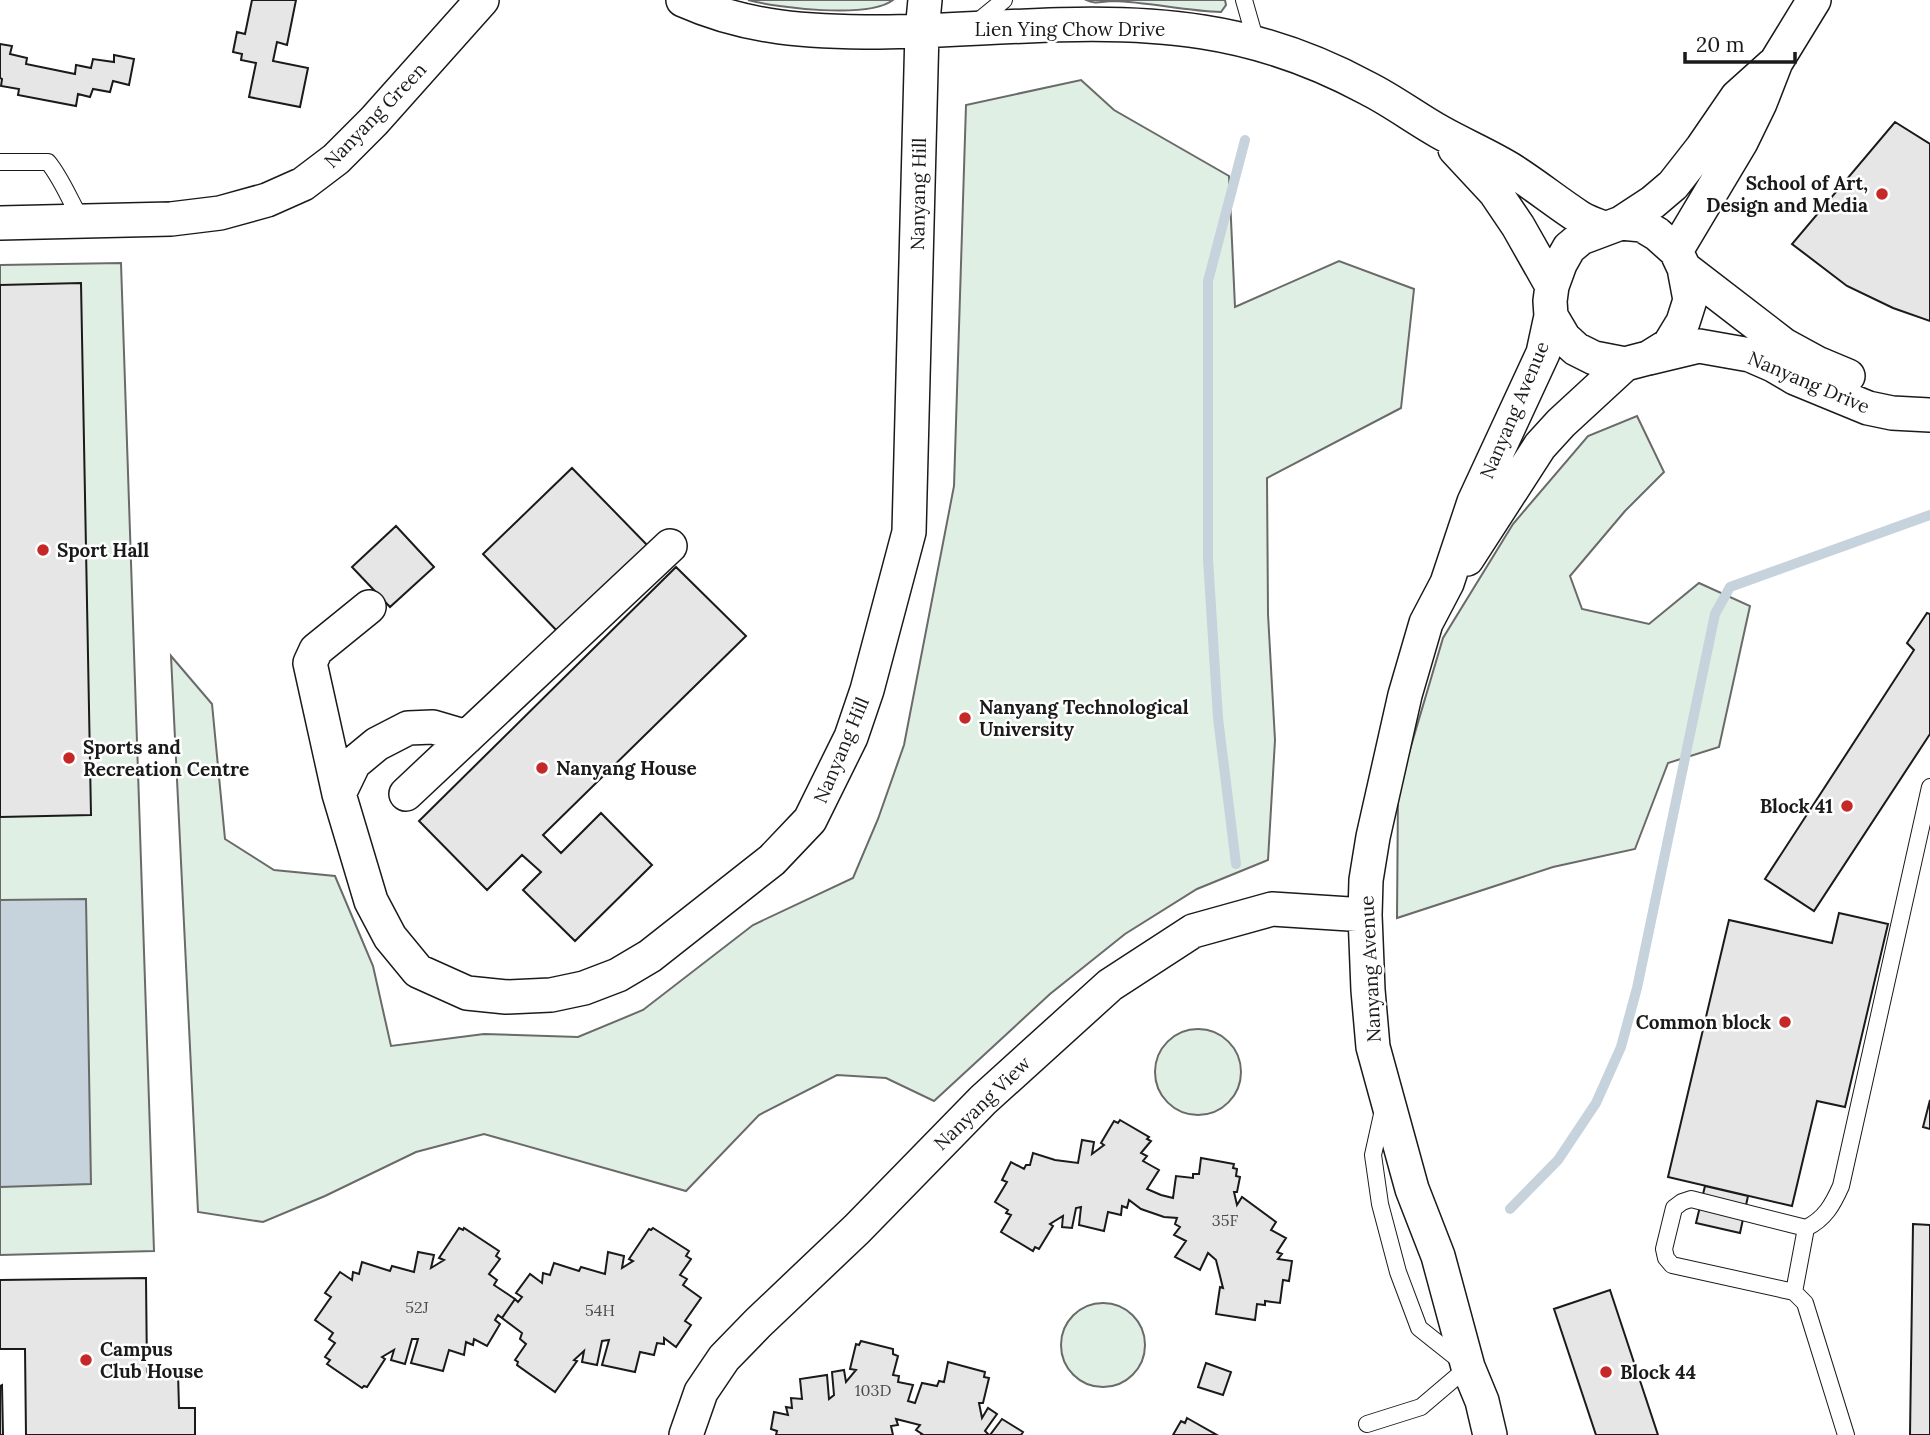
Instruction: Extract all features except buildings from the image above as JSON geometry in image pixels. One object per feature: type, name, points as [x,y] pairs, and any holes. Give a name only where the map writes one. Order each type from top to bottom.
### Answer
[{"type":"street","name":"Nanyang Green","points":[[0,223],[171,219],[220,213],[267,200],[303,184],[336,159],[355,140],[482,0]]},
{"type":"street","name":"Lien Ying Chow Drive","points":[[683,0],[746,22],[813,31],[923,16],[968,29],[1071,25],[1155,26],[1256,42],[1318,64],[1367,88],[1440,132],[1493,159],[1581,218],[1612,225]]},
{"type":"street","name":"Nanyang Avenue","points":[[1447,583],[1472,553],[1540,446],[1561,423],[1637,361],[1669,345],[1682,323],[1690,300],[1680,260],[1760,103],[1776,62],[1814,0]]},
{"type":"street","name":"Nanyang Hill","points":[[369,607],[316,650],[310,663],[339,794],[371,901],[390,937],[418,971],[467,993],[506,997],[551,995],[584,988],[618,975],[650,956],[772,860],[810,820],[850,737],[867,690],[909,531],[923,16]]},
{"type":"street","name":"Nanyang Avenue","points":[[1490,1435],[1482,1401],[1468,1367],[1438,1256],[1412,1189],[1373,1046],[1368,989],[1366,880],[1373,837],[1402,707],[1426,623],[1447,583],[1474,502],[1542,353],[1560,264],[1569,248],[1581,238],[1612,225],[1653,202],[1673,185],[1737,97],[1776,62]]},
{"type":"street","name":"Lien Ying Chow Drive","points":[[1440,132],[1495,192],[1518,226],[1552,301]]},
{"type":"street","points":[[1612,225],[1642,225],[1657,233],[1680,260]]},
{"type":"street","name":"Nanyang Drive","points":[[1680,260],[1784,345],[1817,363],[1930,413]]},
{"type":"street","name":"Nanyang Avenue","points":[[1552,301],[1564,338],[1576,349],[1594,358],[1637,361]]},
{"type":"street","name":"Nanyang Drive","points":[[1637,361],[1699,346],[1749,355],[1795,378],[1868,408],[1892,413],[1930,413]]},
{"type":"street","points":[[407,794],[670,546]]},
{"type":"street","points":[[339,794],[354,763],[377,744],[408,728],[433,727],[467,737]]},
{"type":"street","name":"Nanyang View","points":[[686,1435],[701,1392],[724,1358],[758,1322],[857,1229],[983,1100],[1110,985],[1193,931],[1272,909],[1366,915]]},
{"type":"lane","points":[[968,29],[1004,0]]},
{"type":"lane","points":[[1244,0],[1256,42]]},
{"type":"lane","points":[[0,162],[48,162],[57,173],[82,221]]},
{"type":"lane","points":[[1846,1435],[1805,1303],[1794,1293],[1672,1265],[1666,1258],[1664,1249],[1674,1208],[1691,1199],[1806,1228],[1815,1224],[1832,1206],[1841,1186],[1930,787]]},
{"type":"lane","points":[[1794,1293],[1806,1228]]},
{"type":"lane","points":[[1367,1424],[1421,1406],[1468,1367]]},
{"type":"lane","points":[[1482,1401],[1503,1435]]},
{"type":"green space","points":[[748,0],[893,0],[881,6],[864,9],[822,10]]},
{"type":"green space","points":[[1086,0],[1225,0],[1226,5],[1221,12],[1113,1],[1096,3]]},
{"type":"green space","points":[[1081,80],[1114,110],[1229,176],[1235,307],[1339,261],[1414,289],[1401,408],[1267,478],[1268,614],[1275,740],[1268,860],[1197,889],[1125,934],[1050,994],[934,1101],[886,1078],[837,1075],[759,1115],[686,1191],[484,1134],[416,1152],[325,1196],[263,1222],[198,1212],[171,656],[212,704],[225,839],[274,870],[335,876],[373,966],[391,1046],[484,1034],[578,1037],[643,1010],[753,925],[853,878],[878,819],[904,745],[954,486],[966,105]]},
{"type":"green space","name":"Sports and Recreation Centre","points":[[121,263],[154,1251],[0,1255],[0,265]]},
{"type":"green space","points":[[1637,416],[1664,472],[1625,511],[1570,576],[1582,609],[1649,624],[1699,583],[1750,606],[1719,747],[1668,763],[1635,849],[1553,867],[1397,918],[1398,790],[1443,638],[1513,524],[1588,436]]},
{"type":"green space","points":[[1198,1029],[1222,1036],[1234,1048],[1241,1072],[1234,1096],[1222,1108],[1198,1115],[1174,1108],[1162,1096],[1155,1072],[1162,1048],[1174,1036]]},
{"type":"green space","points":[[1095,1303],[1111,1303],[1127,1310],[1138,1321],[1145,1337],[1142,1361],[1133,1375],[1111,1387],[1095,1387],[1079,1380],[1068,1369],[1061,1353],[1061,1337],[1068,1321],[1079,1310]]},
{"type":"shaded area","points":[[86,899],[91,1184],[0,1187],[0,900]]},
{"type":"waterway","points":[[1236,864],[1218,718],[1208,559],[1208,281],[1245,140]]},
{"type":"waterway","points":[[1510,1209],[1558,1160],[1596,1103],[1621,1047],[1637,988],[1715,614],[1730,587],[1930,515]]},
{"type":"place","name":"School of Art, Design and Media","points":[[1882,194]]},
{"type":"place","name":"Sport Hall","points":[[43,550]]},
{"type":"place","name":"Nanyang Technological University","points":[[965,718]]},
{"type":"place","name":"Sports and Recreation Centre","points":[[69,758]]},
{"type":"place","name":"Nanyang House","points":[[542,768]]},
{"type":"place","name":"Block 41","points":[[1847,806]]},
{"type":"place","name":"Common block","points":[[1785,1022]]},
{"type":"place","name":"Campus Club House","points":[[86,1360]]},
{"type":"place","name":"Block 44","points":[[1606,1372]]}]
